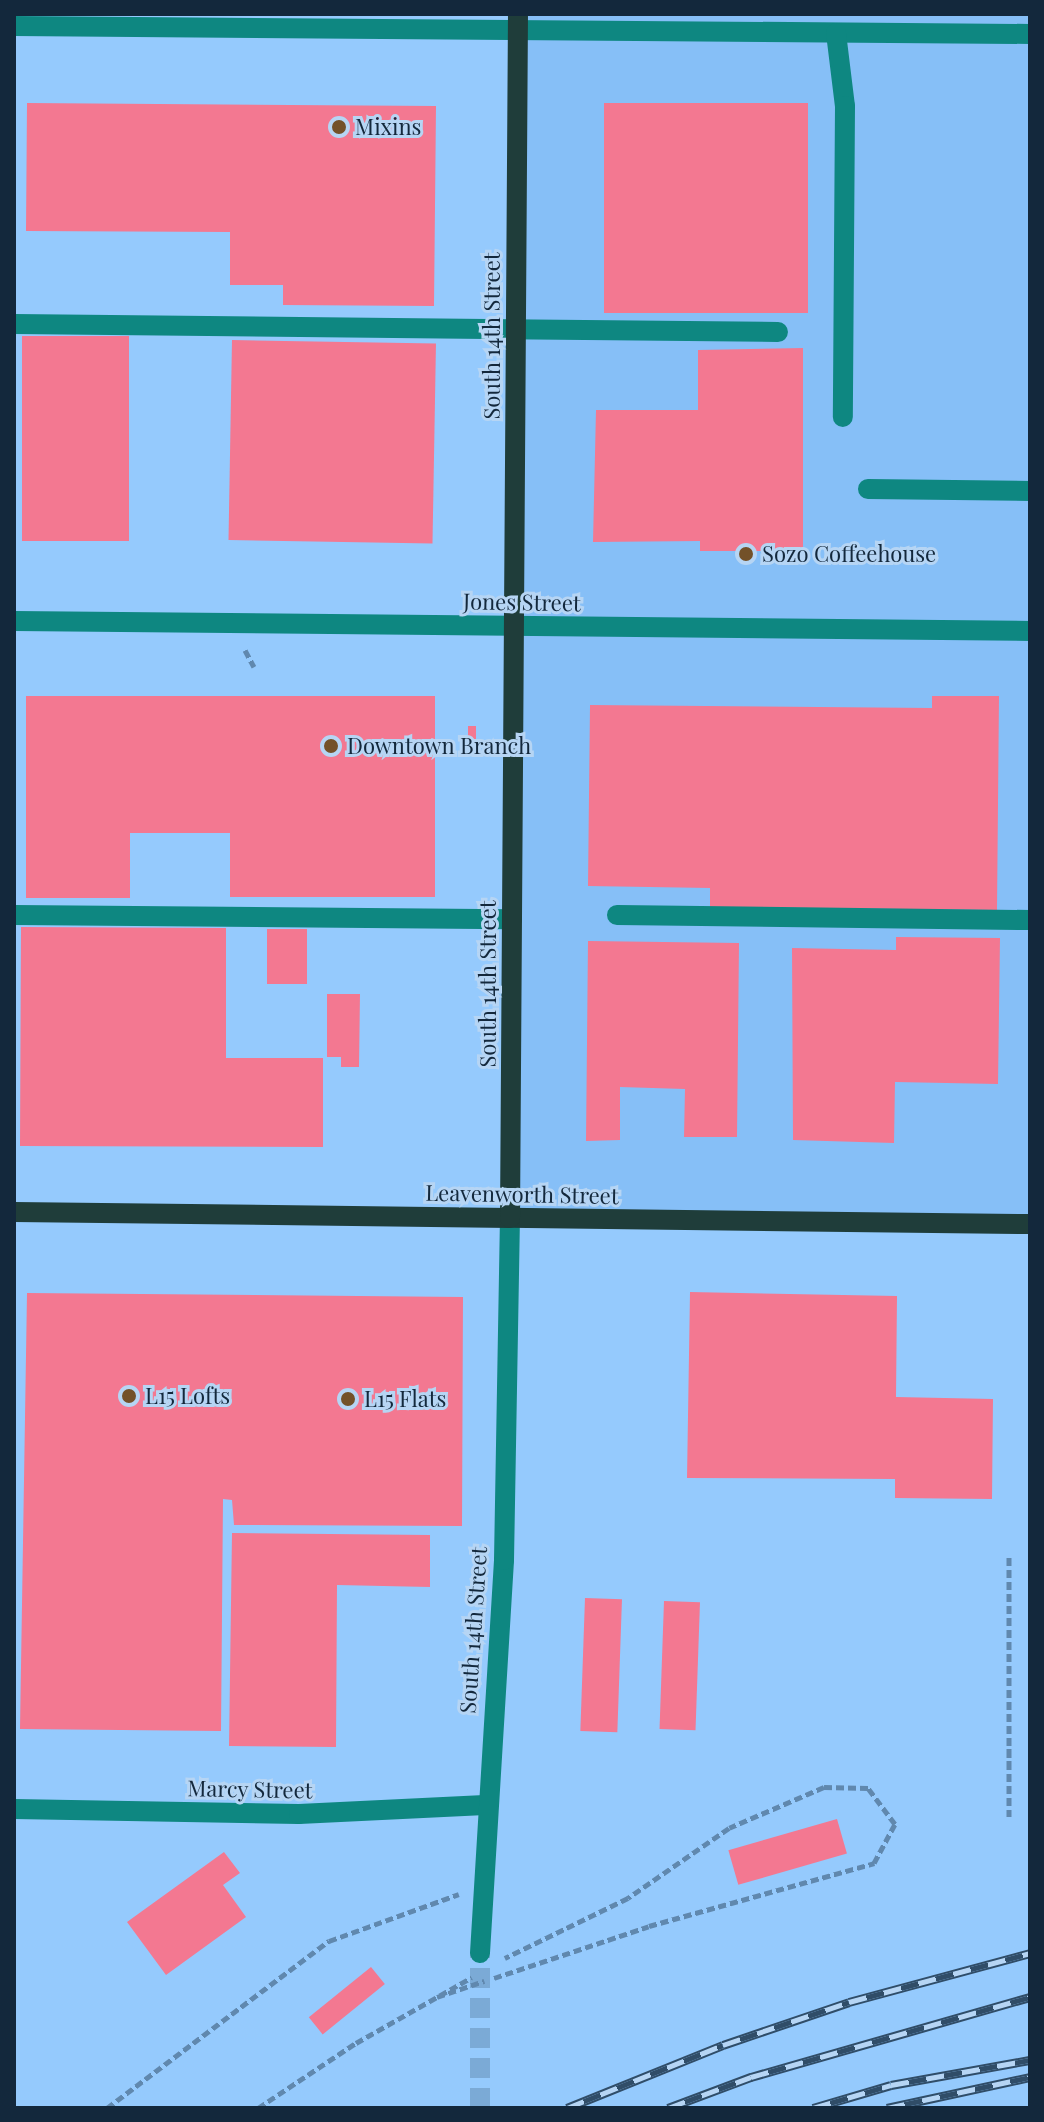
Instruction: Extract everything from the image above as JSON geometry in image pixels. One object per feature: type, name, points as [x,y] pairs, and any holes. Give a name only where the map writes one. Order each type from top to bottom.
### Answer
[{"type":"main road","name":"South 14th Street","points":[[510,1218],[518,22]]},
{"type":"main road","name":"Leavenworth Street","points":[[14,1212],[1030,1224]]},
{"type":"street","points":[[14,26],[518,22],[836,33],[1030,34]]},
{"type":"street","points":[[836,33],[845,106],[843,417]]},
{"type":"street","points":[[14,324],[778,332]]},
{"type":"street","points":[[868,489],[1030,491]]},
{"type":"street","name":"Jones Street","points":[[14,621],[1030,631]]},
{"type":"street","points":[[14,915],[512,919]]},
{"type":"street","points":[[617,915],[1030,920]]},
{"type":"street","name":"South 14th Street","points":[[482,1965],[485,1805],[504,1560],[510,1218]]},
{"type":"street","name":"Marcy Street","points":[[14,1809],[299,1814],[485,1805]]},
{"type":"path","points":[[1009,1555],[1009,1817]]},
{"type":"path","points":[[258,2108],[437,1997],[482,1965],[628,1898],[729,1828],[824,1787],[868,1788],[895,1824],[874,1863],[649,1926],[437,1997]]},
{"type":"path","points":[[107,2108],[329,1941],[482,1885]]},
{"type":"shaded area","points":[[518,14],[1030,14],[1030,1218],[518,1218]]},
{"type":"building","points":[[27,103],[436,106],[434,306],[283,305],[283,285],[230,285],[230,232],[26,231]]},
{"type":"building","points":[[604,103],[808,103],[808,313],[604,313]]},
{"type":"building","points":[[22,336],[129,336],[129,541],[22,541]]},
{"type":"building","points":[[232,340],[436,344],[432,544],[229,540]]},
{"type":"building","points":[[803,348],[803,551],[700,551],[700,541],[593,542],[596,410],[698,410],[698,350]]},
{"type":"building","points":[[26,696],[435,696],[435,897],[230,897],[230,833],[130,833],[130,898],[26,898]]},
{"type":"building","points":[[932,696],[999,696],[997,910],[710,907],[710,888],[588,886],[590,705],[932,708]]},
{"type":"building","points":[[468,726],[476,726],[476,742],[468,742]]},
{"type":"building","points":[[21,927],[226,928],[226,1058],[323,1058],[323,1147],[20,1146]]},
{"type":"building","points":[[267,929],[307,929],[307,984],[267,984]]},
{"type":"building","points":[[896,937],[1000,938],[998,1084],[895,1082],[894,1143],[793,1140],[792,948],[896,950]]},
{"type":"building","points":[[588,941],[739,943],[737,1137],[684,1137],[685,1089],[620,1087],[620,1140],[586,1141]]},
{"type":"building","points":[[327,994],[360,994],[359,1067],[341,1067],[341,1057],[327,1057]]},
{"type":"building","points":[[690,1292],[897,1296],[896,1397],[993,1399],[992,1499],[895,1498],[895,1479],[687,1478]]},
{"type":"building","points":[[27,1293],[463,1297],[462,1526],[234,1525],[232,1500],[223,1499],[221,1731],[20,1729]]},
{"type":"building","points":[[232,1533],[430,1535],[430,1587],[337,1585],[336,1747],[229,1746]]},
{"type":"building","points":[[585,1598],[622,1599],[617,1732],[580,1731]]},
{"type":"building","points":[[664,1601],[700,1602],[696,1730],[660,1729]]},
{"type":"building","points":[[837,1819],[847,1854],[738,1885],[728,1850]]},
{"type":"building","points":[[224,1852],[240,1873],[223,1885],[246,1917],[166,1975],[127,1922]]},
{"type":"building","points":[[371,1967],[385,1984],[323,2034],[309,2017]]},
{"type":"tunnel","points":[[480,1953],[480,2108]]},
{"type":"railway","points":[[567,2108],[723,2045],[849,2002],[1030,1953]]},
{"type":"railway","points":[[668,2108],[751,2077],[1030,1997]]},
{"type":"railway","points":[[813,2108],[891,2085],[1030,2060]]},
{"type":"railway","points":[[887,2108],[1030,2077]]},
{"type":"place","name":"Mixins","points":[[339,127]]},
{"type":"place","name":"Sozo Coffeehouse","points":[[746,554]]},
{"type":"place","name":"Downtown Branch","points":[[331,746]]},
{"type":"place","name":"L15 Lofts","points":[[129,1396]]},
{"type":"place","name":"L15 Flats","points":[[348,1399]]}]
